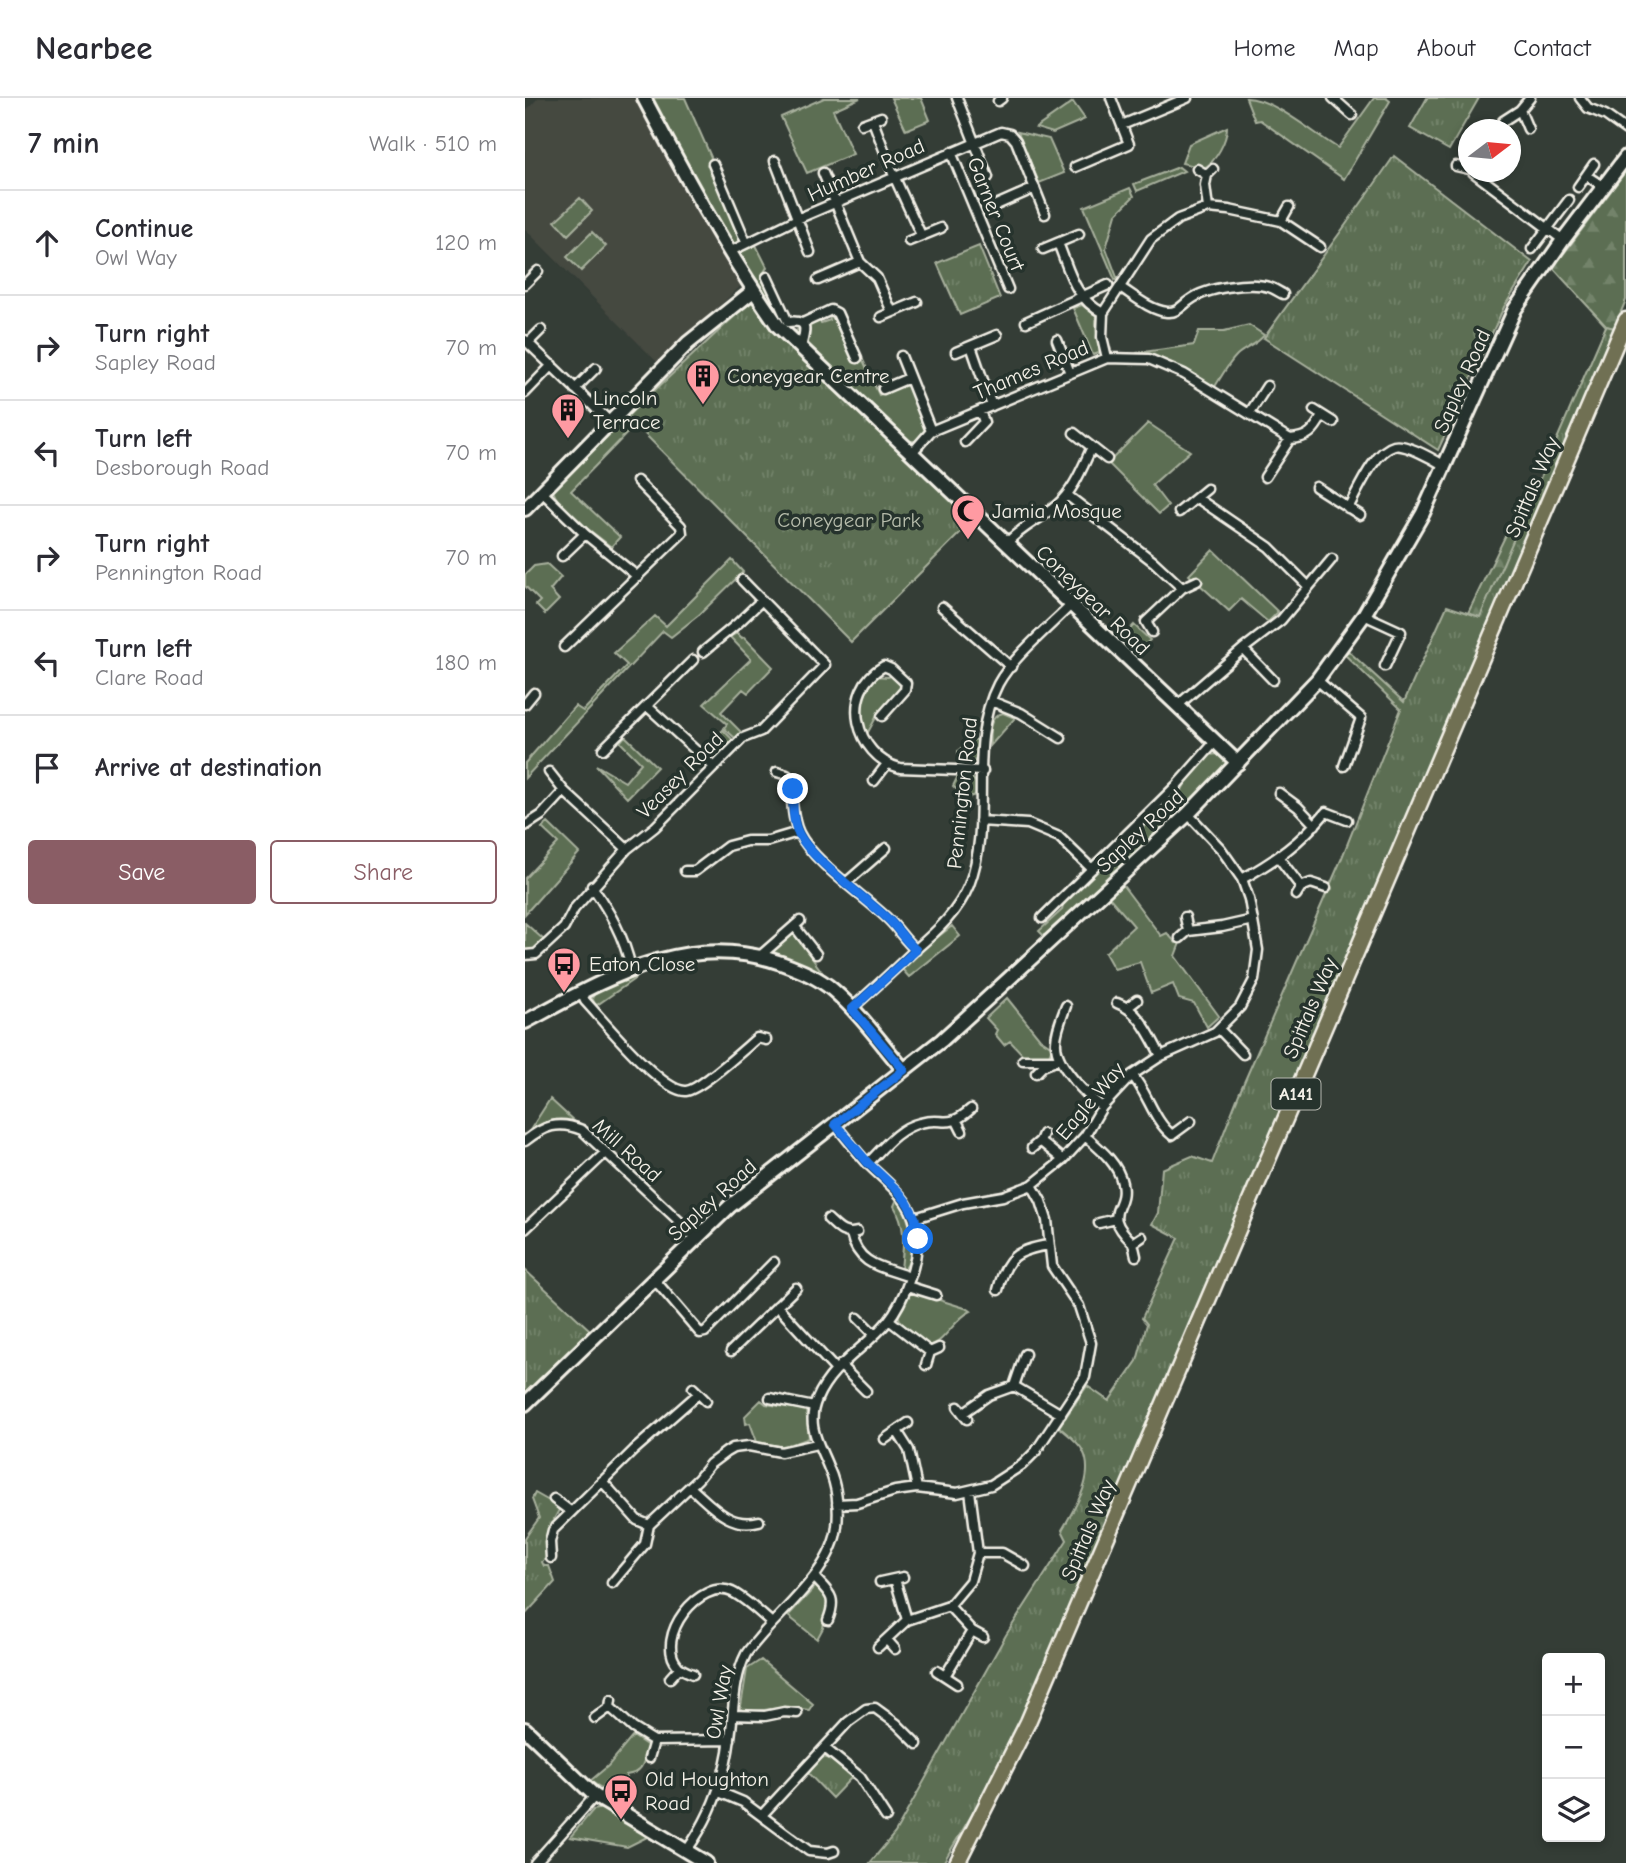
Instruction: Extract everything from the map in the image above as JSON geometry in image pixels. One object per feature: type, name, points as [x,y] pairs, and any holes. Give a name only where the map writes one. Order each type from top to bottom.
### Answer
[{"type":"highway","name":"Spittals Way","points":[[957,1863],[1028,1723],[1626,320]]},
{"type":"street","name":"Coneygear Road","points":[[644,98],[683,174],[753,291],[778,326],[1238,763]]},
{"type":"street","points":[[957,98],[988,177]]},
{"type":"street","points":[[1075,167],[1129,144],[1111,98]]},
{"type":"street","points":[[1122,125],[1187,98]]},
{"type":"street","points":[[1333,98],[1352,115]]},
{"type":"street","points":[[1506,119],[1520,110],[1530,98]]},
{"type":"street","points":[[1580,98],[1588,108],[1605,115],[1626,130]]},
{"type":"street","points":[[1520,110],[1528,129]]},
{"type":"street","points":[[862,124],[877,119],[894,176],[921,235]]},
{"type":"street","name":"Humber Road","points":[[729,251],[894,176],[1001,132],[1010,134],[1016,141],[1035,188]]},
{"type":"street","name":"Garner Court","points":[[951,152],[1008,289]]},
{"type":"street","name":"Sapley Road","points":[[525,1404],[739,1199],[942,1040],[1188,814],[1317,680],[1364,615],[1423,513],[1515,309],[1626,157]]},
{"type":"street","points":[[775,161],[810,252]]},
{"type":"street","points":[[713,164],[746,242]]},
{"type":"street","points":[[1578,187],[1594,164]]},
{"type":"street","points":[[1197,169],[1210,172],[1205,185],[1208,208]]},
{"type":"street","points":[[823,173],[860,262],[877,278],[892,312]]},
{"type":"street","points":[[1587,176],[1604,187]]},
{"type":"street","points":[[1487,182],[1563,240]]},
{"type":"street","points":[[994,206],[1035,188],[1045,214]]},
{"type":"street","points":[[1532,249],[1569,200]]},
{"type":"street","points":[[1281,220],[1289,207]]},
{"type":"street","points":[[1107,358],[1102,337],[1103,313],[1151,239],[1178,219],[1208,208],[1281,220],[1319,247]]},
{"type":"street","points":[[909,240],[941,228]]},
{"type":"street","points":[[1043,250],[1079,234]]},
{"type":"street","points":[[1058,243],[1081,298],[1103,313]]},
{"type":"street","points":[[818,280],[860,262]]},
{"type":"street","points":[[525,284],[538,271]]},
{"type":"street","points":[[767,277],[788,322],[799,320],[803,323]]},
{"type":"street","points":[[1026,322],[1108,285]]},
{"type":"street","points":[[1120,287],[1154,309],[1169,312],[1177,311],[1191,299],[1206,292],[1228,286],[1268,286],[1283,295]]},
{"type":"street","points":[[525,509],[688,343],[753,291]]},
{"type":"street","points":[[881,317],[917,302]]},
{"type":"street","points":[[803,323],[831,310],[837,313],[857,358]]},
{"type":"street","points":[[801,347],[803,323]]},
{"type":"street","points":[[541,330],[526,341],[611,423]]},
{"type":"street","points":[[956,352],[997,335]]},
{"type":"street","points":[[1057,341],[1070,373]]},
{"type":"street","points":[[971,346],[992,406]]},
{"type":"street","points":[[901,356],[931,431]]},
{"type":"street","name":"Thames Road","points":[[911,454],[931,431],[1107,358],[1149,359],[1184,374],[1290,439]]},
{"type":"street","points":[[525,393],[552,365]]},
{"type":"street","points":[[575,389],[596,368]]},
{"type":"street","points":[[883,389],[909,378]]},
{"type":"street","points":[[1249,414],[1267,386]]},
{"type":"street","points":[[1314,410],[1333,422]]},
{"type":"street","points":[[965,442],[984,422],[980,411]]},
{"type":"street","points":[[1265,477],[1290,439],[1303,438],[1314,430],[1322,416]]},
{"type":"street","points":[[1074,433],[1107,459]]},
{"type":"street","points":[[1348,508],[1379,454],[1395,446],[1404,447],[1445,466]]},
{"type":"street","points":[[1007,543],[1067,495],[1092,447]]},
{"type":"street","points":[[564,647],[682,533],[681,526],[637,481]]},
{"type":"street","points":[[1316,487],[1360,516]]},
{"type":"street","points":[[1179,512],[1207,489]]},
{"type":"street","points":[[542,492],[585,534],[638,577]]},
{"type":"street","points":[[1067,495],[1154,562],[1182,588]]},
{"type":"street","points":[[1197,498],[1269,547],[1308,586]]},
{"type":"street","points":[[562,556],[585,534]]},
{"type":"street","points":[[1177,706],[1281,620],[1332,559]]},
{"type":"street","points":[[703,652],[738,624],[762,600],[742,580]]},
{"type":"street","points":[[1152,632],[1146,622],[1182,588],[1197,580]]},
{"type":"street","name":"Veasey Road","points":[[526,956],[537,954],[564,928],[574,909],[627,849],[655,827],[743,738],[761,731],[825,665],[762,600]]},
{"type":"street","name":"Pennington Road","points":[[852,1009],[950,918],[969,885],[977,851],[980,821],[982,738],[991,701],[998,684],[1011,667],[1070,606]]},
{"type":"street","points":[[942,607],[1011,667]]},
{"type":"street","points":[[1364,615],[1401,632],[1385,666]]},
{"type":"street","points":[[1243,649],[1273,680]]},
{"type":"street","points":[[603,749],[693,660]]},
{"type":"street","points":[[882,716],[905,690],[906,683],[884,666],[876,671],[862,689],[856,708],[857,720],[866,740],[887,764],[900,768],[983,771]]},
{"type":"street","points":[[1317,680],[1364,716],[1344,766]]},
{"type":"street","points":[[525,704],[534,693]]},
{"type":"street","points":[[991,701],[1021,713],[1061,738]]},
{"type":"street","points":[[647,706],[715,767]]},
{"type":"street","name":"Sapley Road","points":[[1042,918],[1176,786],[1215,742]]},
{"type":"street","points":[[874,781],[887,764]]},
{"type":"street","points":[[549,772],[564,791],[627,849]]},
{"type":"street","points":[[777,772],[787,775],[793,789],[798,832],[817,858],[890,921],[905,941],[916,950]]},
{"type":"street","points":[[525,826],[542,815],[564,791]]},
{"type":"street","points":[[1279,793],[1298,807],[1315,825]]},
{"type":"street","points":[[1242,879],[1279,858],[1326,812],[1347,820]]},
{"type":"street","name":"Eagle Way","points":[[915,1218],[963,1203],[1003,1196],[1032,1185],[1063,1160],[1085,1136],[1102,1107],[1132,1075],[1161,1056],[1219,1029],[1240,1007],[1254,980],[1258,950],[1242,879],[1221,849],[1188,814]]},
{"type":"street","points":[[980,821],[1028,824],[1059,837],[1092,869]]},
{"type":"street","points":[[685,871],[695,871],[728,846],[747,841],[768,841],[798,832]]},
{"type":"street","points":[[847,882],[886,848]]},
{"type":"street","points":[[1279,858],[1299,891],[1311,883],[1326,888]]},
{"type":"street","points":[[593,886],[616,922],[631,968]]},
{"type":"street","points":[[1185,917],[1188,931]]},
{"type":"street","points":[[1180,938],[1188,931],[1253,920]]},
{"type":"street","points":[[760,956],[797,924],[816,954]]},
{"type":"street","points":[[525,1022],[631,968],[715,950],[760,956],[816,978],[832,989],[852,1009],[904,1070]]},
{"type":"street","points":[[581,992],[585,1000],[644,1066],[673,1087],[687,1091],[700,1085],[757,1038],[766,1040]]},
{"type":"street","points":[[1128,1007],[1137,1000]]},
{"type":"street","points":[[1117,1003],[1128,1007],[1144,1024],[1161,1056]]},
{"type":"street","points":[[1066,1006],[1055,1043],[1059,1060],[1088,1096],[1102,1107]]},
{"type":"street","points":[[1219,1029],[1242,1051]]},
{"type":"street","points":[[1023,1060],[1059,1060]]},
{"type":"street","points":[[1036,1073],[1043,1066],[1059,1060]]},
{"type":"street","points":[[1132,1075],[1146,1094],[1163,1128],[1172,1135],[1191,1121]]},
{"type":"street","points":[[868,1163],[899,1132],[921,1122],[957,1121],[971,1109]]},
{"type":"street","points":[[957,1121],[962,1131]]},
{"type":"street","points":[[770,1398],[814,1407],[824,1385],[837,1367],[889,1320],[914,1266],[918,1239],[915,1218],[899,1192],[868,1163],[835,1124]]},
{"type":"street","name":"Mill Road","points":[[525,1141],[547,1126],[569,1125],[582,1130],[697,1238]]},
{"type":"street","points":[[1085,1136],[1106,1154],[1118,1172],[1123,1185],[1116,1219],[1120,1230],[1133,1243],[1136,1256]]},
{"type":"street","name":"Eagle Way","points":[[1032,1148],[1042,1138],[1063,1160]]},
{"type":"street","points":[[525,1229],[605,1153]]},
{"type":"street","points":[[837,1504],[857,1503],[895,1491],[916,1488],[957,1493],[991,1485],[1022,1465],[1036,1451],[1085,1377],[1091,1343],[1079,1306],[1052,1266],[1044,1210],[1032,1185]]},
{"type":"street","points":[[828,1219],[842,1231],[854,1233],[853,1245],[866,1261],[936,1295]]},
{"type":"street","points":[[1099,1223],[1116,1219]]},
{"type":"street","points":[[1133,1243],[1142,1237]]},
{"type":"street","points":[[998,1290],[1003,1269],[1014,1255],[1030,1248],[1049,1245]]},
{"type":"street","points":[[654,1279],[700,1333],[705,1332],[774,1262]]},
{"type":"street","points":[[991,1278],[1000,1280]]},
{"type":"street","points":[[731,1351],[796,1288]]},
{"type":"street","points":[[777,1306],[837,1367],[866,1391]]},
{"type":"street","points":[[858,1318],[874,1334]]},
{"type":"street","points":[[889,1320],[934,1350],[926,1365]]},
{"type":"street","points":[[1014,1386],[1021,1358]]},
{"type":"street","points":[[1014,1386],[1061,1414]]},
{"type":"street","points":[[963,1413],[989,1395],[1014,1386]]},
{"type":"street","points":[[551,1558],[550,1542],[553,1530],[570,1511],[696,1391],[706,1401]]},
{"type":"street","name":"Owl Way","points":[[687,1850],[719,1792],[730,1740],[737,1684],[746,1654],[814,1577],[826,1557],[837,1529],[837,1504],[830,1469],[817,1444],[813,1422],[814,1407]]},
{"type":"street","points":[[885,1439],[908,1423]]},
{"type":"street","points":[[897,1431],[913,1448],[916,1488]]},
{"type":"street","points":[[611,1583],[645,1544],[649,1525],[690,1487],[710,1464],[733,1448],[749,1446],[781,1452],[817,1444]]},
{"type":"street","points":[[602,1481],[637,1520],[649,1525]]},
{"type":"street","points":[[690,1487],[729,1520],[745,1525],[759,1521]]},
{"type":"street","points":[[878,1647],[907,1620],[949,1606],[970,1581],[978,1553],[970,1491]]},
{"type":"street","points":[[554,1499],[570,1511]]},
{"type":"street","points":[[978,1553],[1002,1553],[1025,1566]]},
{"type":"street","points":[[814,1577],[832,1596],[833,1607],[828,1620]]},
{"type":"street","points":[[880,1582],[899,1578],[907,1620]]},
{"type":"street","points":[[693,1674],[679,1668],[671,1652],[672,1631],[692,1605],[712,1591],[733,1592],[772,1623]]},
{"type":"street","points":[[949,1606],[972,1631],[983,1637]]},
{"type":"street","points":[[957,1684],[941,1673],[972,1631]]},
{"type":"street","points":[[887,1640],[895,1649]]},
{"type":"street","points":[[670,1678],[679,1668]]},
{"type":"street","points":[[595,1718],[611,1704],[633,1728],[654,1741],[730,1740]]},
{"type":"street","points":[[762,1815],[826,1749],[848,1722],[866,1709],[875,1708],[897,1724],[917,1744]]},
{"type":"street","points":[[733,1715],[797,1713]]},
{"type":"street","points":[[525,1729],[595,1796],[706,1863]]},
{"type":"street","points":[[649,1758],[654,1741]]},
{"type":"street","points":[[826,1749],[860,1777],[885,1812]]},
{"type":"street","points":[[719,1792],[743,1802],[809,1851],[831,1855]]},
{"type":"street","points":[[535,1863],[595,1796]]},
{"type":"shaded area","points":[[538,98],[636,98],[668,159],[744,283],[658,363],[525,229],[525,112]]},
{"type":"green space","points":[[647,98],[685,98],[711,157],[709,163],[747,249],[756,245],[767,267],[762,276],[780,310],[777,314],[752,285]]},
{"type":"green space","points":[[824,98],[860,98],[833,110],[853,154],[807,173],[781,117]]},
{"type":"green space","points":[[891,98],[921,98],[930,120],[906,130]]},
{"type":"green space","points":[[1246,98],[1281,110],[1338,148],[1374,98],[1386,98],[1390,101],[1344,179],[1260,120],[1255,121]]},
{"type":"green space","points":[[1427,98],[1479,98],[1467,119],[1458,119],[1458,134],[1449,150],[1410,128]]},
{"type":"green space","points":[[1073,102],[1085,119],[1053,133],[1036,128]]},
{"type":"green space","points":[[1227,127],[1217,156],[1208,165],[1204,168],[1182,163],[1189,144]]},
{"type":"green space","points":[[1018,132],[1049,139],[1064,173],[1039,183]]},
{"type":"green space","points":[[1394,156],[1532,262],[1504,307],[1438,450],[1264,338]]},
{"type":"green space","points":[[1179,167],[1184,171],[1137,191],[1134,184]]},
{"type":"green space","points":[[1626,171],[1626,300],[1614,328],[1606,326],[1553,268]]},
{"type":"green space","points":[[1130,188],[1134,196],[1116,214],[1106,248],[1118,280],[1115,280],[1084,207]]},
{"type":"green space","points":[[580,198],[592,211],[568,235],[555,221]]},
{"type":"green space","points":[[592,232],[606,246],[581,271],[567,257]]},
{"type":"green space","points":[[979,246],[1000,298],[960,315],[937,263]]},
{"type":"green space","name":"Coneygear Park","points":[[751,301],[869,421],[973,520],[851,642],[627,416]]},
{"type":"green space","points":[[1082,305],[1097,316],[1099,353],[1093,355],[1073,308]]},
{"type":"green space","points":[[829,315],[836,317],[856,362],[863,360],[879,395],[905,385],[909,387],[928,429],[915,441],[907,441],[793,332],[818,320],[821,323],[830,320]]},
{"type":"green space","points":[[1249,325],[1264,335],[1237,355],[1214,388],[1177,366],[1136,353],[1194,345],[1199,331],[1224,331]]},
{"type":"green space","points":[[1606,326],[1614,328],[1023,1717],[977,1806],[943,1863],[870,1863],[895,1833],[1006,1635],[1067,1540],[1062,1530],[1082,1492],[1087,1471],[1079,1444],[1059,1427],[1087,1386],[1109,1401],[1137,1361],[1147,1324],[1142,1318],[1179,1238],[1152,1224],[1158,1213],[1162,1169],[1192,1156],[1212,1163],[1239,1094],[1341,860],[1401,709],[1343,653],[1346,649],[1404,702],[1447,606],[1480,617]]},
{"type":"green space","points":[[627,416],[636,424],[571,491],[620,537],[611,547],[570,514],[553,491]]},
{"type":"green space","points":[[1148,423],[1190,451],[1152,485],[1168,506],[1159,514],[1108,463]]},
{"type":"green space","points":[[1532,481],[1541,488],[1482,625],[1468,613]]},
{"type":"green space","points":[[1213,550],[1278,612],[1268,622],[1241,599],[1229,611],[1189,575]]},
{"type":"green space","points":[[732,560],[743,572],[700,614],[671,637],[663,631],[525,778],[525,763],[575,706],[583,711],[627,665],[614,653],[655,616],[666,626]]},
{"type":"green space","points":[[547,564],[561,577],[550,590],[559,600],[545,614],[536,605],[540,601],[525,586],[525,575],[534,566]]},
{"type":"green space","points":[[1134,625],[1150,640],[1134,656],[1118,642]]},
{"type":"green space","points":[[737,633],[773,667],[748,693],[743,689],[721,712],[741,732],[735,738],[724,728],[727,724],[704,704],[751,659],[730,637]]},
{"type":"green space","points":[[893,675],[902,687],[879,712],[867,734],[861,711],[867,691],[875,676]]},
{"type":"green space","points":[[1003,713],[1015,718],[990,746],[992,721]]},
{"type":"green space","points":[[723,730],[733,740],[719,755],[710,757],[702,751]]},
{"type":"green space","points":[[625,736],[657,767],[627,798],[596,765],[625,782],[641,763],[620,742]]},
{"type":"green space","points":[[970,739],[977,740],[977,758],[971,765],[958,766],[958,751]]},
{"type":"green space","points":[[1219,754],[1227,760],[1227,769],[1185,812],[1046,938],[1039,931],[1062,910],[1063,904],[1182,790],[1191,772],[1208,755]]},
{"type":"green space","points":[[970,775],[976,783],[976,795],[966,798],[953,786],[958,776]]},
{"type":"green space","points":[[548,823],[579,853],[525,914],[525,878],[558,843],[542,828]]},
{"type":"green space","points":[[1121,883],[1161,936],[1167,933],[1176,943],[1180,943],[1175,956],[1219,1016],[1207,1027],[1194,1003],[1179,999],[1173,984],[1151,993],[1140,962],[1114,969],[1105,953],[1134,926],[1109,897]]},
{"type":"green space","points":[[525,923],[544,940],[536,950],[529,952],[525,949]]},
{"type":"green space","points":[[952,926],[960,936],[909,977],[902,969]]},
{"type":"green space","points":[[792,931],[825,976],[769,953]]},
{"type":"green space","points":[[643,973],[595,1004],[592,998],[596,992]]},
{"type":"green space","points":[[1007,998],[1040,1039],[1052,1047],[1049,1056],[1025,1057],[1010,1041],[1004,1045],[995,1034],[997,1030],[986,1018]]},
{"type":"green space","points":[[550,1099],[575,1122],[548,1123],[536,1128],[525,1138]]},
{"type":"green space","points":[[897,1199],[906,1215],[912,1244],[909,1262],[904,1270],[901,1270],[901,1221],[894,1206]]},
{"type":"green space","points":[[525,1270],[590,1330],[525,1395]]},
{"type":"green space","points":[[911,1291],[971,1311],[940,1340],[928,1346],[901,1323],[898,1315]]},
{"type":"green space","points":[[761,1400],[766,1404],[806,1410],[809,1438],[786,1447],[757,1442],[750,1423],[746,1424],[745,1416]]},
{"type":"green space","points":[[535,1493],[556,1505],[559,1510],[554,1519],[556,1521],[548,1529],[546,1558],[542,1562],[544,1566],[549,1566],[555,1582],[525,1615],[525,1538],[539,1518],[532,1499]]},
{"type":"green space","points":[[816,1586],[828,1599],[823,1628],[817,1639],[788,1616]]},
{"type":"green space","points":[[761,1660],[813,1704],[809,1710],[783,1708],[740,1712],[747,1669]]},
{"type":"green space","points":[[633,1736],[648,1746],[640,1769],[626,1775],[626,1786],[618,1798],[590,1781],[608,1766]]},
{"type":"green space","points":[[822,1757],[831,1759],[852,1777],[832,1798],[807,1772]]},
{"type":"green space","points":[[604,1808],[647,1837],[627,1847],[570,1837],[593,1810]]},
{"type":"place","name":"Coneygear Centre","points":[[703,406]]},
{"type":"place","name":"Lincoln Terrace","points":[[568,440]]},
{"type":"place","name":"Jamia Mosque","points":[[968,541]]},
{"type":"place","name":"Eaton Close","points":[[564,994]]},
{"type":"place","name":"Old Houghton Road","points":[[621,1821]]},
{"type":"route","points":[[793,789],[798,832],[817,858],[890,921],[905,941],[916,950],[852,1009],[904,1070],[835,1124],[908,1204],[915,1218],[918,1239]]}]
